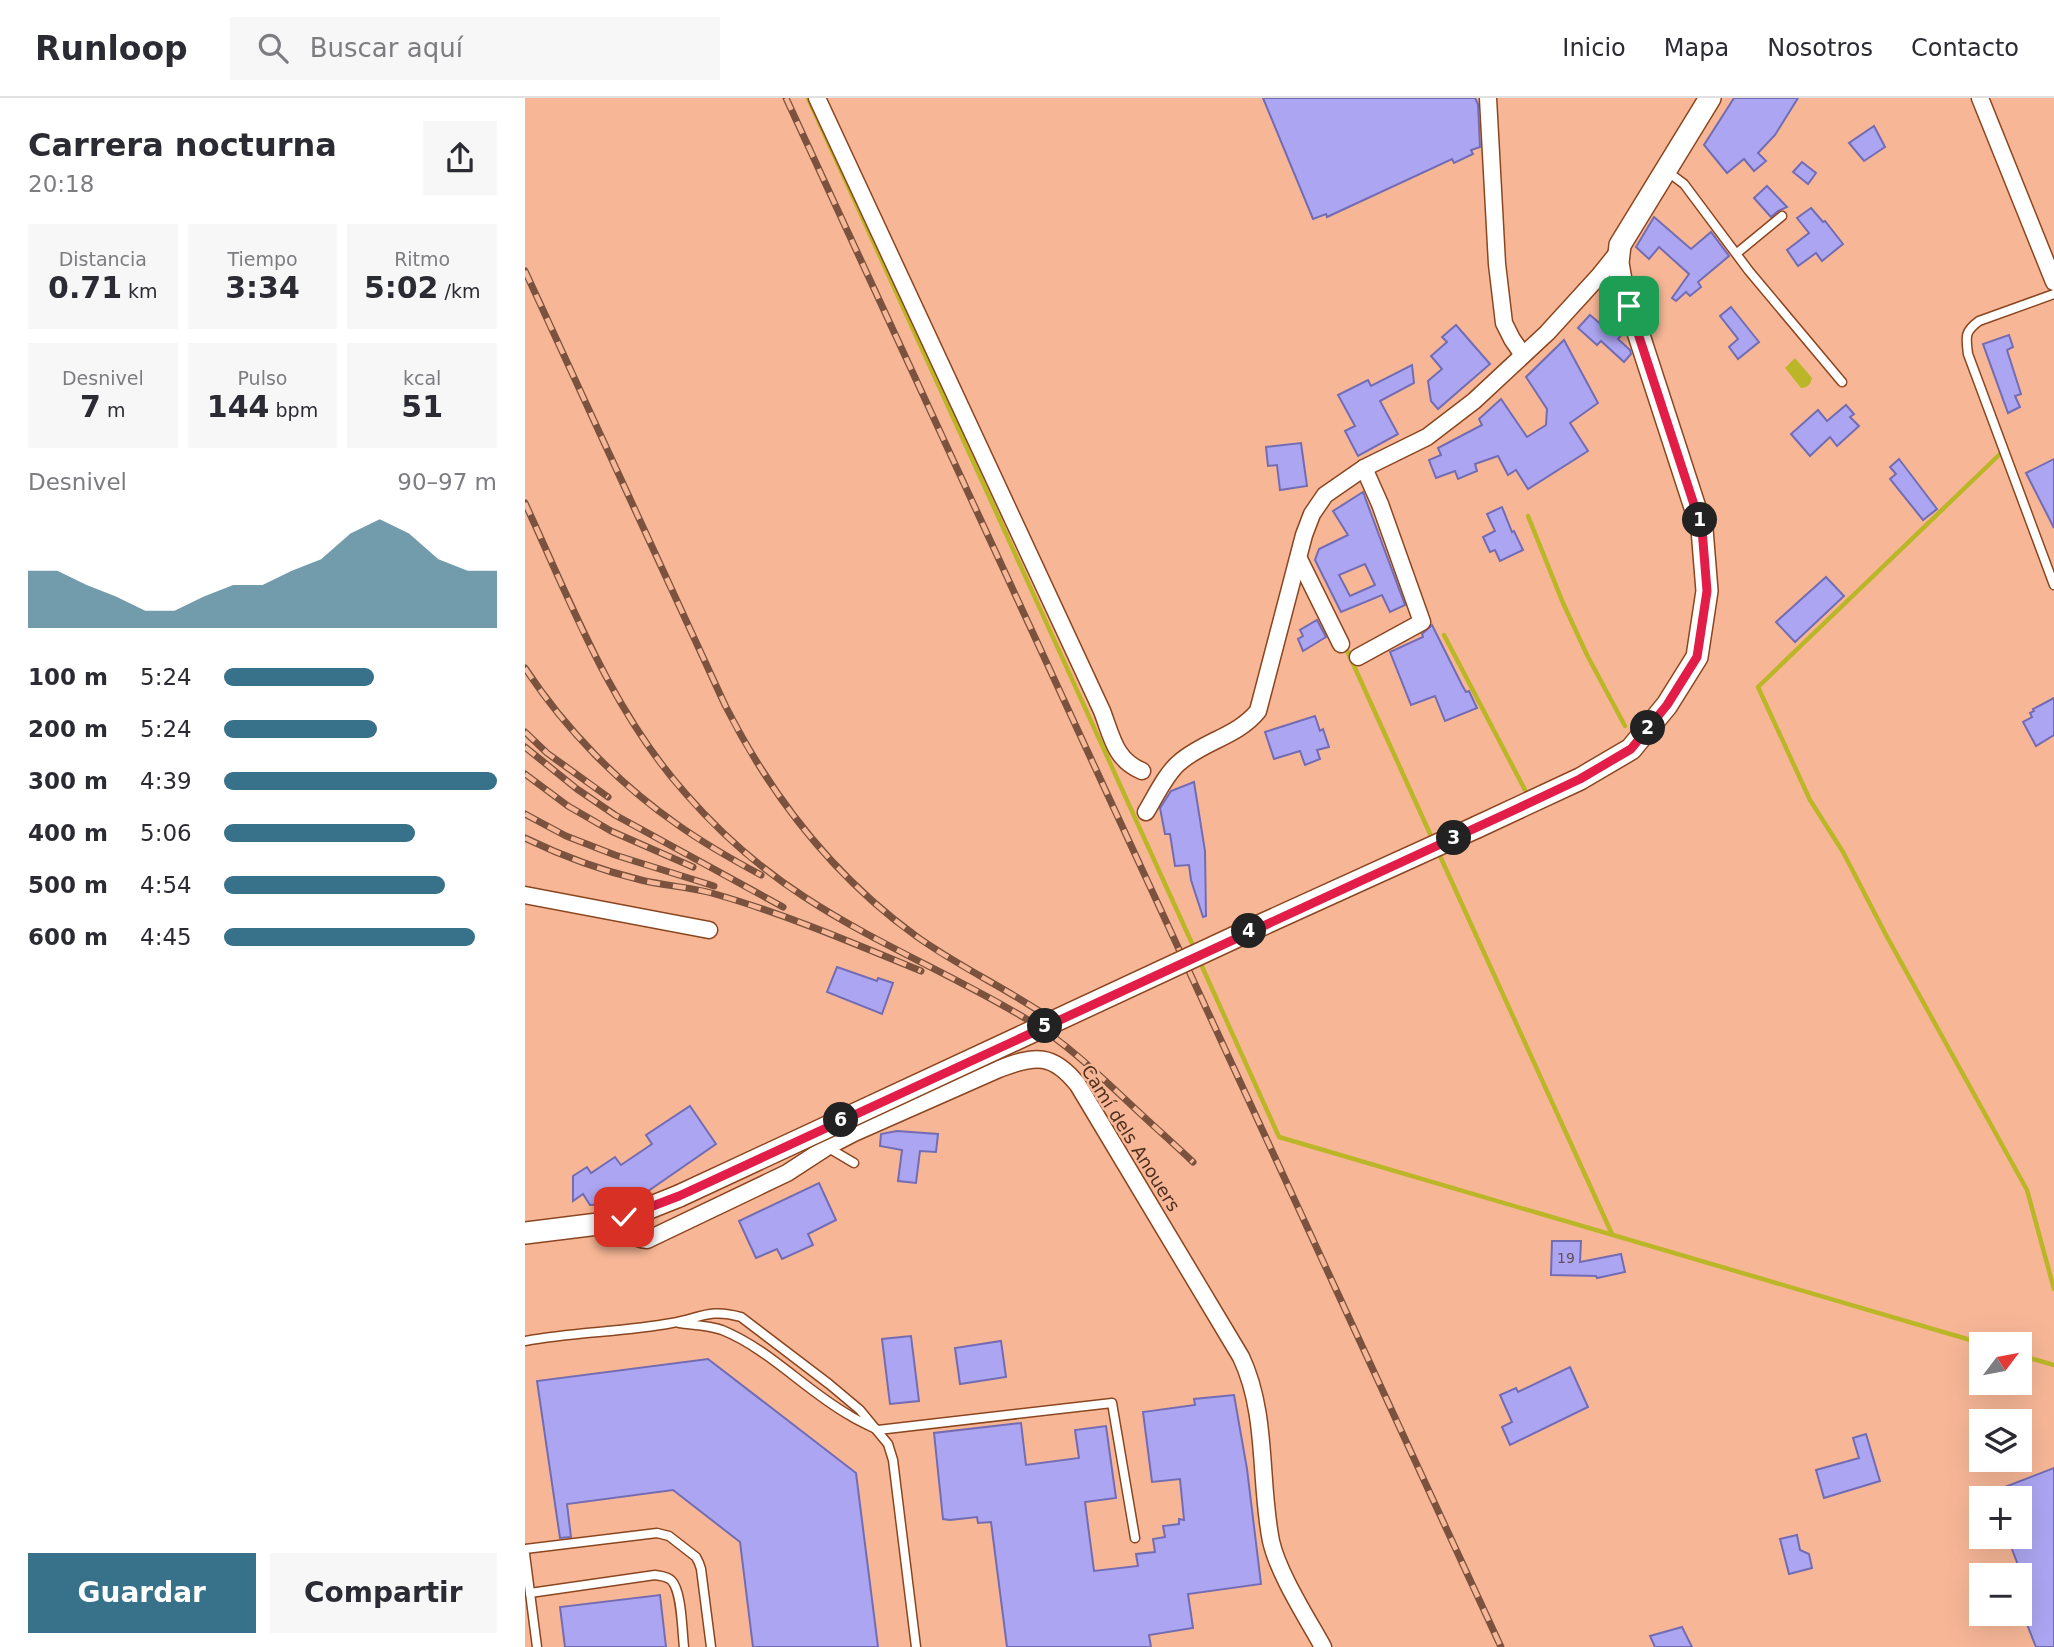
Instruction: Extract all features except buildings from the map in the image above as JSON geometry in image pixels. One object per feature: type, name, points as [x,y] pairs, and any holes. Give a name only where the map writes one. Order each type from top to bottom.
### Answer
[{"type":"street","points":[[817,98],[1102,711],[1117,750],[1130,766],[1142,771]]},
{"type":"street","points":[[1487,98],[1497,264],[1504,323],[1511,339],[1523,355]]},
{"type":"street","points":[[1146,812],[1177,764],[1239,729],[1258,711],[1304,535],[1318,504],[1334,488],[1364,468],[1427,437],[1474,401],[1547,333],[1619,251],[1710,98]]},
{"type":"street","points":[[1980,98],[2054,282]]},
{"type":"street","points":[[525,1233],[624,1217],[679,1196],[1580,779],[1631,749],[1667,705],[1697,657],[1707,591],[1702,529],[1621,280],[1619,251]]},
{"type":"street","points":[[1358,657],[1422,622],[1380,504],[1364,468]]},
{"type":"street","points":[[1299,559],[1341,645]]},
{"type":"street","points":[[525,895],[709,930]]},
{"type":"street","name":"Camí dels Anouers","points":[[624,1217],[632,1235],[639,1240],[647,1240],[787,1173],[827,1147],[1019,1061],[1045,1060],[1058,1064],[1079,1085],[1250,1375],[1257,1409],[1271,1541],[1279,1565],[1323,1647]]},
{"type":"lane","points":[[1665,170],[1684,184],[1749,271],[1842,382]]},
{"type":"lane","points":[[1737,253],[1782,216]]},
{"type":"lane","points":[[2054,294],[1979,321],[1970,328],[1966,336],[1968,354],[2054,585]]},
{"type":"lane","points":[[827,1147],[854,1163]]},
{"type":"lane","points":[[525,1341],[672,1323],[724,1312],[741,1317],[829,1384],[860,1410],[888,1444],[893,1460],[916,1647]]},
{"type":"lane","points":[[672,1323],[705,1325],[737,1338],[770,1358],[849,1415],[878,1430],[1112,1403],[1135,1538]]},
{"type":"lane","points":[[537,1647],[525,1552],[657,1533],[669,1536],[696,1557],[699,1563],[711,1647]]},
{"type":"lane","points":[[530,1593],[655,1575],[665,1576],[672,1580],[677,1590],[684,1647]]},
{"type":"shaded area","points":[[1795,358],[1812,378],[1810,384],[1805,387],[1801,388],[1785,368]]},
{"type":"waterway","points":[[808,98],[1195,950]]},
{"type":"waterway","points":[[1999,455],[1758,687],[1810,800],[1843,852],[2027,1190],[2054,1289]]},
{"type":"waterway","points":[[1528,516],[1587,655],[1625,726]]},
{"type":"waterway","points":[[1444,635],[1525,790]]},
{"type":"waterway","points":[[1345,646],[1431,836]]},
{"type":"waterway","points":[[1440,856],[1612,1234]]},
{"type":"waterway","points":[[1200,962],[1279,1137],[1969,1340]]},
{"type":"waterway","points":[[2032,1359],[2054,1365]]},
{"type":"railway","points":[[786,98],[1501,1647]]},
{"type":"railway","points":[[525,271],[725,705],[743,739],[784,802],[831,861],[886,913],[931,946],[1039,1011]]},
{"type":"railway","points":[[525,503],[576,617],[614,691],[659,761],[713,823],[757,863],[833,915],[977,991],[1046,1032],[1093,1070],[1193,1162]]},
{"type":"railway","points":[[525,668],[575,734],[635,792],[688,832],[761,875]]},
{"type":"railway","points":[[525,732],[547,753],[608,797]]},
{"type":"railway","points":[[525,747],[577,789],[615,815],[783,907]]},
{"type":"railway","points":[[525,774],[568,806],[611,831],[693,867]]},
{"type":"railway","points":[[525,814],[566,836],[615,855],[714,886]]},
{"type":"railway","points":[[525,838],[567,857],[611,872],[741,902],[921,971]]},
{"type":"route","points":[[624,1217],[679,1196],[1510,812],[1580,779],[1631,749],[1667,705],[1697,657],[1707,591],[1702,529],[1629,306]]}]
